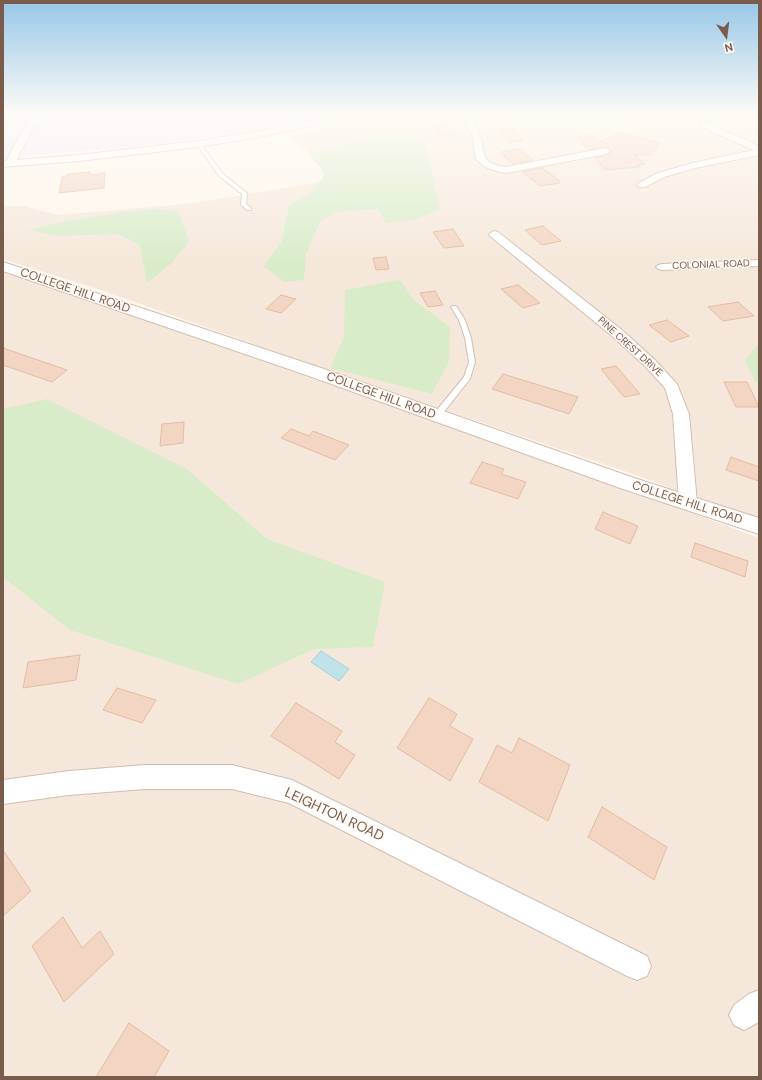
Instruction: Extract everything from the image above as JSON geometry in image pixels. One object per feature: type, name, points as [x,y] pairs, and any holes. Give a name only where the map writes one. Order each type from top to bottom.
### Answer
[{"type":"street","points":[[487,164],[506,170],[535,164]]},
{"type":"street","points":[[642,185],[661,175],[700,164]]},
{"type":"street","name":"PINE CREST DRIVE","points":[[494,234],[617,333],[650,363],[672,387],[682,414],[688,503]]},
{"type":"street","name":"COLONIAL ROAD","points":[[662,267],[759,263]]},
{"type":"street","name":"COLLEGE HILL ROAD","points":[[3,266],[315,372],[436,416],[688,503],[759,526]]},
{"type":"street","name":"LEIGHTON ROAD","points":[[3,792],[145,777],[232,777],[292,792],[637,966]]},
{"type":"lane","points":[[213,164],[221,175],[245,194],[242,204],[249,209]]},
{"type":"lane","points":[[436,416],[467,377],[472,362],[468,338],[462,320],[454,307]]},
{"type":"shaded area","points":[[326,164],[759,164],[759,521],[633,474],[324,369],[101,290],[3,259],[3,206],[23,206],[60,215],[194,203],[328,181],[338,173]]},
{"type":"shaded area","points":[[3,270],[641,494],[759,538],[759,1077],[3,1077]]},
{"type":"green space","points":[[317,164],[430,164],[440,209],[413,220],[386,223],[378,209],[334,212],[320,222],[306,254],[304,280],[284,282],[264,266],[282,241],[289,206],[312,192],[325,174]]},
{"type":"green space","points":[[157,209],[178,211],[189,241],[172,263],[147,283],[140,245],[118,234],[58,236],[29,230],[67,221],[122,212]]},
{"type":"green space","points":[[400,280],[415,301],[450,327],[449,361],[432,394],[330,368],[344,337],[345,290]]},
{"type":"green space","points":[[759,343],[759,383],[755,381],[745,361]]},
{"type":"green space","points":[[47,399],[187,469],[267,539],[385,582],[373,647],[314,649],[238,684],[70,630],[3,577],[3,409]]},
{"type":"water","points":[[321,651],[349,669],[339,681],[311,662]]},
{"type":"building","points":[[600,164],[642,164],[637,165],[640,167],[605,170]]},
{"type":"building","points":[[542,168],[559,180],[557,180],[560,183],[540,186],[522,172]]},
{"type":"building","points":[[90,172],[90,175],[105,173],[104,188],[59,193],[62,177],[67,176],[68,174]]},
{"type":"building","points":[[543,226],[561,241],[542,245],[525,230]]},
{"type":"building","points":[[453,229],[464,246],[444,248],[433,232]]},
{"type":"building","points":[[386,257],[389,269],[376,270],[373,258]]},
{"type":"building","points":[[518,285],[540,303],[523,308],[501,289]]},
{"type":"building","points":[[435,291],[443,305],[428,307],[420,293]]},
{"type":"building","points":[[281,295],[296,299],[281,313],[266,309]]},
{"type":"building","points":[[738,302],[754,316],[723,321],[708,307]]},
{"type":"building","points":[[667,320],[689,336],[671,342],[649,325]]},
{"type":"building","points":[[3,348],[67,370],[52,382],[3,365]]},
{"type":"building","points":[[616,366],[640,394],[624,397],[601,369]]},
{"type":"building","points":[[503,374],[578,397],[569,414],[492,389]]},
{"type":"building","points":[[724,382],[747,382],[759,407],[736,407]]},
{"type":"building","points":[[184,422],[183,443],[160,446],[162,424]]},
{"type":"building","points":[[291,429],[309,436],[313,431],[349,445],[335,460],[281,438]]},
{"type":"building","points":[[731,457],[759,467],[759,481],[726,470]]},
{"type":"building","points":[[482,462],[504,469],[501,474],[526,482],[518,499],[470,483]]},
{"type":"building","points":[[603,512],[638,526],[630,544],[595,529]]},
{"type":"building","points":[[695,543],[748,561],[745,577],[691,557]]},
{"type":"building","points":[[80,655],[76,680],[23,688],[28,662]]},
{"type":"building","points":[[117,688],[156,700],[142,723],[103,710]]},
{"type":"building","points":[[429,698],[457,714],[450,726],[473,739],[450,781],[397,748]]},
{"type":"building","points":[[296,703],[342,731],[335,742],[355,755],[339,779],[271,736]]},
{"type":"building","points":[[519,738],[570,765],[548,821],[479,782],[497,745],[512,753]]},
{"type":"building","points":[[602,807],[667,847],[654,880],[588,837]]},
{"type":"building","points":[[3,850],[31,891],[3,916]]},
{"type":"building","points":[[63,917],[82,948],[100,931],[114,954],[64,1002],[32,946]]},
{"type":"building","points":[[129,1023],[169,1051],[154,1077],[96,1077]]}]
